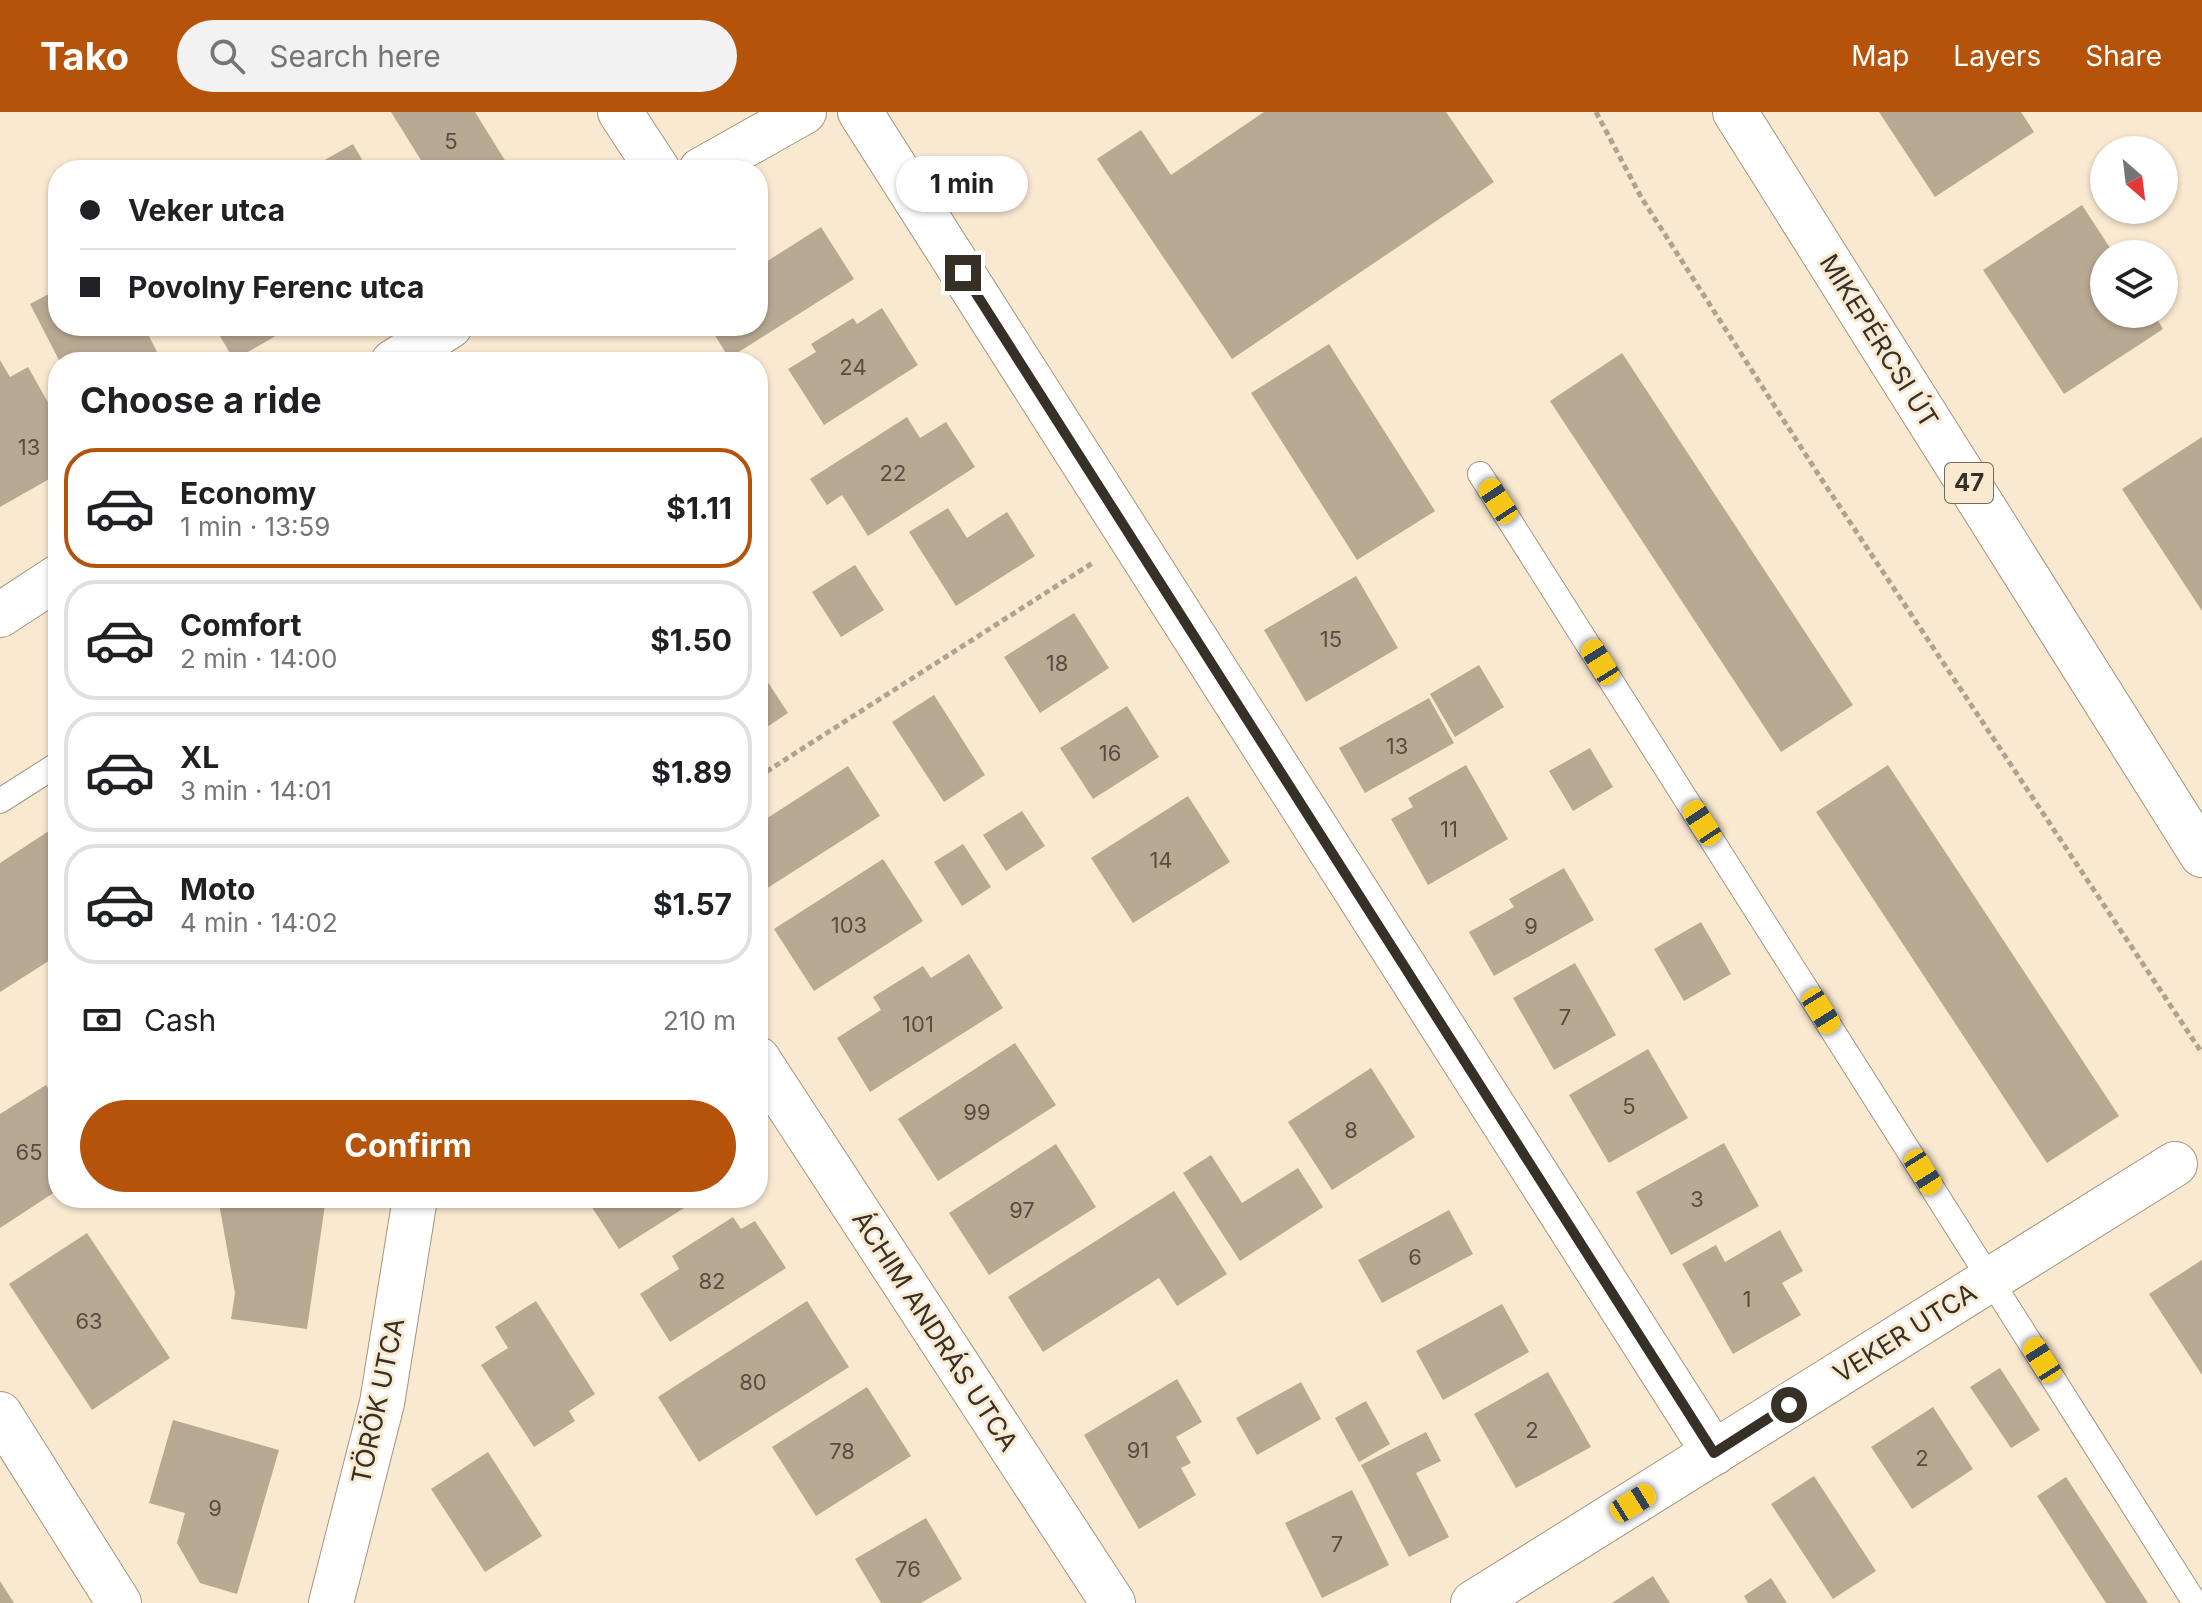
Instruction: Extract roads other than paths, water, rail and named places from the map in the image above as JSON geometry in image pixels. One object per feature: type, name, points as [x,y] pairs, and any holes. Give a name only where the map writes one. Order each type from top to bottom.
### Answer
[{"type":"street","points":[[620,112],[651,160]]},
{"type":"street","points":[[719,160],[804,112]]},
{"type":"street","points":[[860,112],[1714,1453]]},
{"type":"street","name":"MIKEPÉRCSI ÚT","points":[[1735,112],[2202,855]]},
{"type":"street","points":[[409,352],[434,336]]},
{"type":"street","points":[[0,615],[48,584]]},
{"type":"street","name":"ÁCHIM ANDRÁS UTCA","points":[[768,1074],[1113,1603]]},
{"type":"street","name":"VEKER UTCA","points":[[1473,1603],[2175,1164]]},
{"type":"street","name":"TÖRÖK UTCA","points":[[331,1603],[382,1403],[413,1208]]},
{"type":"street","points":[[0,1414],[119,1603]]},
{"type":"lane","points":[[1480,474],[2195,1603]]},
{"type":"lane","points":[[0,801],[48,770]]}]
